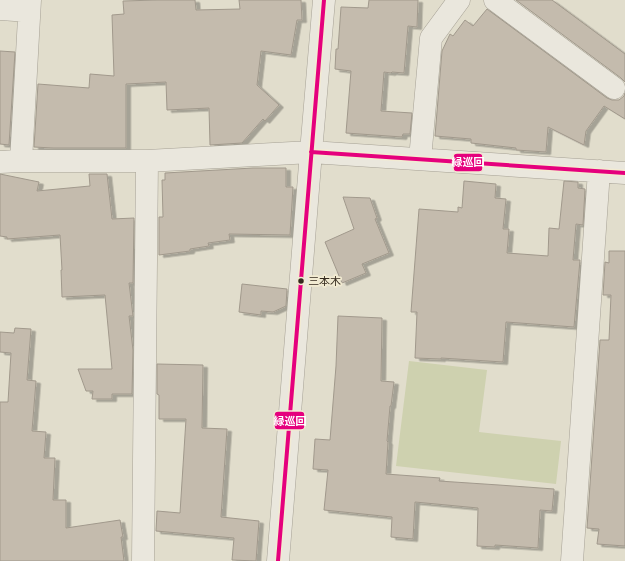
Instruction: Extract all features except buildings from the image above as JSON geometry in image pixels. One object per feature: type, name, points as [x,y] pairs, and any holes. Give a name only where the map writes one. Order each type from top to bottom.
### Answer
[{"type":"street","points":[[278,561],[324,0]]},
{"type":"street","points":[[420,159],[431,38],[459,0]]},
{"type":"street","points":[[495,0],[614,88]]},
{"type":"street","points":[[0,10],[29,5],[10,161],[147,161],[311,152],[625,173]]},
{"type":"street","points":[[143,561],[147,161]]},
{"type":"street","points":[[572,561],[599,171]]},
{"type":"green space","points":[[409,361],[487,370],[479,432],[561,441],[556,484],[396,466]]},
{"type":"transit line","name":"緑巡回","points":[[278,561],[324,0]]},
{"type":"transit line","name":"緑巡回","points":[[311,152],[625,173]]},
{"type":"place","name":"三本木","points":[[301,281]]}]
